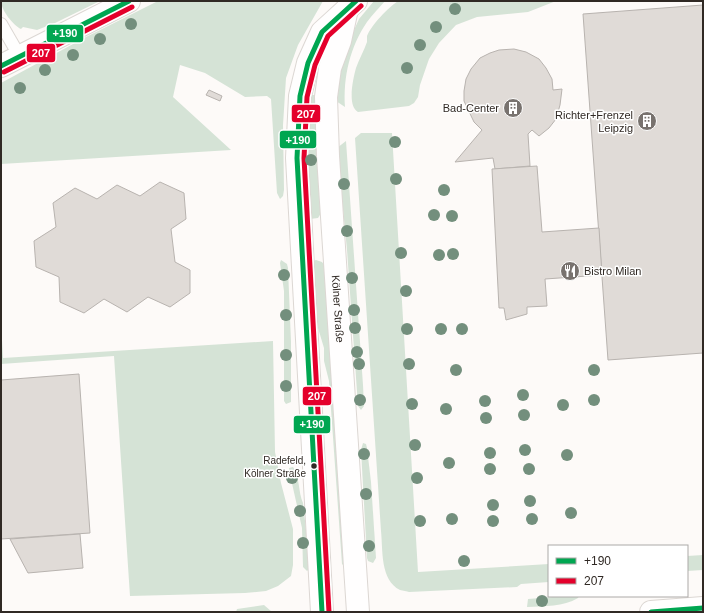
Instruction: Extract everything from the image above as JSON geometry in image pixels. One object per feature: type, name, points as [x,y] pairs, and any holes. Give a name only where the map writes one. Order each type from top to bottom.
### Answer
[{"type":"street","points":[[10,62],[129,1]]},
{"type":"street","name":"Kölner Straße","points":[[322,612],[297,158],[300,96],[308,63],[322,32],[352,5]]},
{"type":"street","name":"Kölner Straße","points":[[352,5],[330,68],[326,97],[328,156],[358,612]]},
{"type":"street","points":[[651,612],[703,608]]},
{"type":"lane","points":[[1,24],[10,62]]},
{"type":"green space","points":[[1,1],[100,1],[37,30],[23,27],[21,29],[18,27],[5,13]]},
{"type":"green space","points":[[158,1],[323,1],[298,45],[286,78],[283,125],[284,190],[283,196],[280,199],[277,193],[271,99],[267,96],[245,97],[205,73],[180,65],[173,97],[231,150],[1,164],[1,83],[86,37]]},
{"type":"green space","points":[[374,1],[385,1],[367,22],[352,52],[345,85],[345,107],[336,101],[341,59],[359,19]]},
{"type":"green space","points":[[398,1],[556,1],[528,12],[477,17],[456,25],[439,43],[429,59],[420,85],[418,97],[414,103],[409,106],[358,112],[353,104],[352,85],[356,68],[367,42],[367,36],[373,26]]},
{"type":"green space","points":[[316,95],[315,107],[323,210],[318,218],[310,219],[307,214],[309,97]]},
{"type":"green space","points":[[361,133],[392,133],[418,572],[548,564],[548,582],[521,584],[517,587],[409,592],[400,590],[389,579],[384,564],[382,547],[355,138]]},
{"type":"green space","points":[[346,141],[363,385],[364,406],[361,410],[358,406],[347,250],[337,148]]},
{"type":"green space","points":[[281,260],[287,264],[288,268],[291,342],[291,402],[286,404],[284,401],[284,291],[280,263]]},
{"type":"green space","points":[[316,260],[322,262],[325,266],[344,566],[342,564],[329,381],[324,361],[324,348],[315,312],[313,261]]},
{"type":"green space","points":[[1,322],[3,358],[273,341],[275,452],[281,483],[293,529],[293,565],[291,576],[278,586],[266,591],[245,593],[130,596],[114,356],[1,364]]},
{"type":"green space","points":[[363,443],[366,444],[367,448],[371,482],[376,558],[373,563],[368,561],[367,558],[361,450]]},
{"type":"green space","points":[[293,467],[297,475],[303,503],[310,565],[310,568],[307,571],[303,567],[302,528],[289,470],[289,468]]},
{"type":"green space","points":[[703,555],[703,570],[688,571],[688,556]]},
{"type":"green space","points":[[578,597],[560,605],[527,607],[528,599]]},
{"type":"green space","points":[[264,605],[272,612],[236,612],[237,609]]},
{"type":"building","name":"Richter+Frenzel Leipzig","points":[[703,5],[703,353],[608,360],[583,14]]},
{"type":"building","name":"Bad-Center","points":[[514,49],[526,52],[539,59],[552,79],[553,90],[562,89],[556,119],[549,128],[539,136],[532,130],[528,134],[530,166],[495,169],[493,158],[455,162],[482,130],[474,122],[464,101],[466,79],[471,69],[480,58],[490,53],[499,50]]},
{"type":"building","points":[[209,90],[222,96],[220,101],[206,95]]},
{"type":"building","points":[[537,166],[542,232],[599,228],[602,275],[545,279],[547,306],[527,307],[527,314],[506,320],[504,308],[499,308],[492,169]]},
{"type":"building","points":[[160,182],[184,193],[186,219],[171,229],[175,262],[190,270],[190,293],[170,307],[148,297],[127,312],[104,299],[84,313],[60,302],[59,277],[36,267],[34,241],[56,227],[53,203],[75,188],[97,199],[117,185],[140,196]]},
{"type":"building","points":[[79,374],[90,533],[1,539],[1,380]]},
{"type":"building","points":[[80,534],[83,568],[28,573],[10,539]]},
{"type":"transit line","name":"+190","points":[[1,66],[129,1]]},
{"type":"transit line","name":"+190","points":[[322,612],[297,158],[300,96],[308,63],[322,32],[356,1]]},
{"type":"transit line","name":"207","points":[[329,612],[304,158],[307,97],[315,65],[328,36],[361,6]]},
{"type":"transit line","name":"207","points":[[4,72],[132,7]]},
{"type":"transit line","name":"+190","points":[[651,612],[703,608]]},
{"type":"place","name":"Bad-Center","points":[[513,108]]},
{"type":"place","name":"Richter+Frenzel Leipzig","points":[[647,121]]},
{"type":"place","name":"Bistro Milan","points":[[570,271]]},
{"type":"place","name":"Radefeld, Kölner Straße","points":[[314,466]]}]
